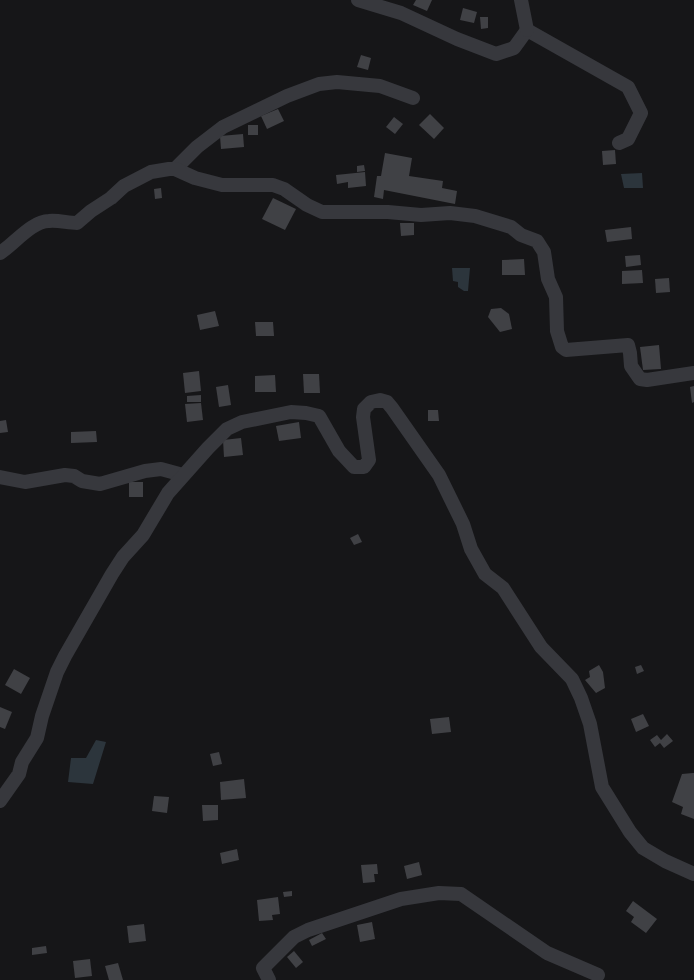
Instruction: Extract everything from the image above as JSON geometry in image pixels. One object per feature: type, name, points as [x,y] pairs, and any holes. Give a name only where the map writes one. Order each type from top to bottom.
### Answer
[{"type":"street","points":[[358,0],[402,13],[457,39],[496,54],[514,48],[527,30],[521,0]]},
{"type":"street","points":[[527,30],[628,87],[641,113],[628,139],[619,143]]},
{"type":"street","points":[[175,169],[197,147],[224,127],[287,96],[319,84],[337,82],[380,86],[413,98]]},
{"type":"street","points":[[0,253],[11,246],[28,230],[48,220],[77,223],[124,186],[151,172],[175,169],[195,178],[222,185],[273,185],[284,189],[307,205],[322,212],[388,212],[421,215],[450,213],[475,216],[511,227],[521,235],[537,241],[544,252],[548,279],[556,297],[557,330],[562,346],[566,350],[628,345],[631,366],[640,379],[647,380],[694,373]]},
{"type":"street","points":[[0,801],[19,774],[22,762],[37,738],[42,716],[57,672],[89,617],[98,596],[123,557],[143,536],[168,494],[227,429],[242,422],[291,412],[319,416],[339,451],[354,467],[364,467],[369,460],[363,417],[364,409],[371,402],[380,400],[387,402],[439,475],[463,524],[471,549],[485,574],[503,588],[541,647],[572,679],[582,698],[590,724],[602,787],[630,832],[643,848],[665,861],[694,874]]},
{"type":"street","points":[[0,477],[25,482],[65,475],[74,476],[82,481],[100,484],[145,471],[161,469],[183,476]]},
{"type":"street","points":[[269,980],[263,968],[294,937],[308,930],[401,899],[439,894],[461,894],[547,953],[598,975]]},
{"type":"shaded area","points":[[642,173],[643,188],[624,188],[621,174]]},
{"type":"shaded area","points":[[452,268],[470,268],[468,291],[458,287],[458,282],[453,281]]},
{"type":"shaded area","points":[[96,740],[106,742],[93,784],[68,782],[71,758],[86,758]]},
{"type":"building","points":[[416,0],[432,0],[427,11],[413,5]]},
{"type":"building","points":[[463,8],[477,12],[474,23],[460,20]]},
{"type":"building","points":[[480,17],[488,17],[488,28],[481,29]]},
{"type":"building","points":[[361,55],[371,58],[368,70],[357,67]]},
{"type":"building","points":[[278,109],[284,121],[267,129],[261,116]]},
{"type":"building","points":[[430,114],[444,128],[434,139],[419,125]]},
{"type":"building","points":[[394,117],[403,124],[395,134],[386,127]]},
{"type":"building","points":[[248,125],[258,125],[258,135],[248,135]]},
{"type":"building","points":[[243,134],[244,147],[221,149],[220,136]]},
{"type":"building","points":[[615,150],[616,164],[603,165],[602,151]]},
{"type":"building","points":[[385,153],[412,158],[409,176],[443,181],[442,188],[457,191],[455,204],[384,190],[383,199],[374,197],[377,176],[381,176]]},
{"type":"building","points":[[364,165],[365,171],[357,172],[357,166]]},
{"type":"building","points":[[365,172],[366,186],[348,188],[348,182],[337,184],[336,175]]},
{"type":"building","points":[[161,188],[162,198],[155,199],[154,189]]},
{"type":"building","points":[[273,198],[296,209],[285,230],[262,219]]},
{"type":"building","points":[[400,223],[414,223],[414,235],[401,236]]},
{"type":"building","points":[[631,227],[632,239],[607,242],[605,230]]},
{"type":"building","points":[[640,255],[641,265],[626,267],[625,256]]},
{"type":"building","points":[[524,259],[525,275],[502,275],[502,260]]},
{"type":"building","points":[[642,270],[643,283],[622,284],[622,271]]},
{"type":"building","points":[[669,278],[670,292],[656,293],[655,279]]},
{"type":"building","points":[[501,308],[509,314],[512,329],[500,332],[488,317],[491,309]]},
{"type":"building","points":[[215,311],[219,326],[200,330],[197,315]]},
{"type":"building","points":[[255,322],[273,322],[274,336],[256,336]]},
{"type":"building","points":[[659,345],[661,369],[643,370],[640,347]]},
{"type":"building","points":[[199,371],[201,391],[185,393],[183,373]]},
{"type":"building","points":[[303,374],[319,374],[320,393],[304,393]]},
{"type":"building","points":[[275,375],[276,392],[255,392],[255,376]]},
{"type":"building","points":[[228,385],[231,405],[219,407],[216,387]]},
{"type":"building","points":[[694,386],[694,402],[692,403],[690,387]]},
{"type":"building","points":[[201,395],[201,402],[187,402],[187,396]]},
{"type":"building","points":[[201,403],[203,420],[187,422],[185,404]]},
{"type":"building","points":[[428,410],[438,410],[439,421],[428,421]]},
{"type":"building","points":[[6,420],[8,432],[0,433],[0,421]]},
{"type":"building","points":[[299,422],[301,438],[279,441],[276,426]]},
{"type":"building","points":[[96,431],[97,442],[71,443],[71,432]]},
{"type":"building","points":[[241,438],[243,455],[224,457],[223,440]]},
{"type":"building","points":[[129,482],[143,482],[143,497],[129,497]]},
{"type":"building","points":[[358,534],[362,542],[354,545],[350,538]]},
{"type":"building","points":[[599,665],[603,672],[605,688],[596,693],[585,680],[590,677],[589,671]]},
{"type":"building","points":[[641,665],[644,671],[637,674],[635,667]]},
{"type":"building","points":[[14,669],[30,678],[21,694],[5,685]]},
{"type":"building","points":[[0,707],[12,712],[5,729],[0,727]]},
{"type":"building","points":[[643,714],[649,726],[636,732],[631,719]]},
{"type":"building","points":[[449,717],[451,732],[432,734],[430,719]]},
{"type":"building","points":[[667,734],[673,741],[664,748],[660,743],[655,747],[650,740],[657,735],[661,740]]},
{"type":"building","points":[[219,752],[222,764],[213,766],[210,754]]},
{"type":"building","points":[[694,773],[694,819],[681,814],[683,807],[672,802],[682,774]]},
{"type":"building","points":[[244,779],[246,798],[221,800],[220,782]]},
{"type":"building","points":[[154,796],[169,797],[167,813],[152,811]]},
{"type":"building","points":[[202,805],[218,805],[218,820],[203,821]]},
{"type":"building","points":[[237,849],[239,860],[222,864],[220,853]]},
{"type":"building","points":[[419,862],[422,875],[407,879],[404,866]]},
{"type":"building","points":[[377,864],[378,874],[374,874],[375,882],[363,883],[361,865]]},
{"type":"building","points":[[292,891],[292,896],[284,897],[283,892]]},
{"type":"building","points":[[278,897],[280,914],[272,915],[273,920],[259,921],[257,900]]},
{"type":"building","points":[[633,901],[657,919],[646,933],[631,922],[634,917],[626,911]]},
{"type":"building","points":[[372,922],[375,939],[360,942],[357,925]]},
{"type":"building","points":[[144,924],[146,941],[129,943],[127,926]]},
{"type":"building","points":[[322,933],[326,939],[312,946],[309,940]]},
{"type":"building","points":[[46,946],[47,953],[32,955],[32,948]]},
{"type":"building","points":[[294,951],[303,962],[296,968],[287,957]]},
{"type":"building","points":[[90,959],[92,976],[75,978],[73,961]]},
{"type":"building","points":[[118,963],[123,980],[109,980],[105,966]]}]
